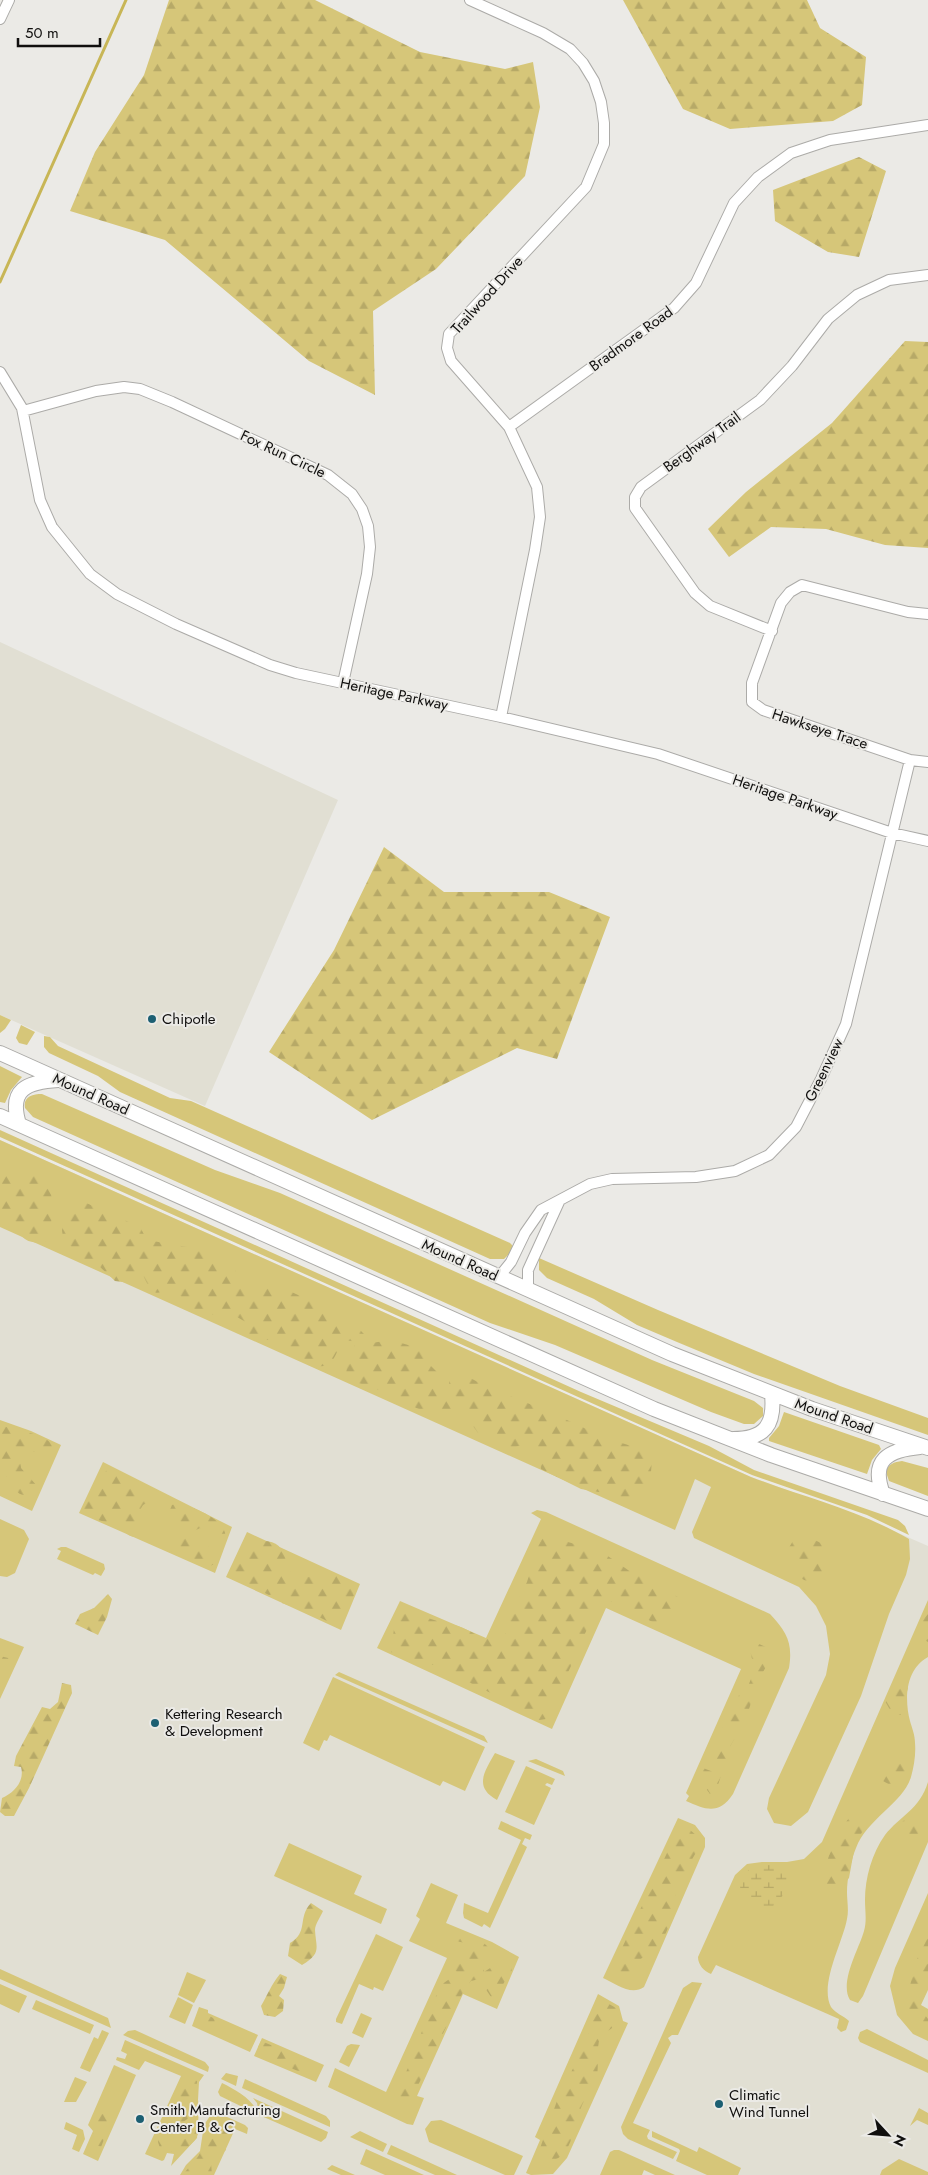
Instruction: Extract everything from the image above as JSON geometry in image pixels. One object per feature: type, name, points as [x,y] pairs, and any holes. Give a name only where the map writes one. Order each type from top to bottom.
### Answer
[{"type":"main road","name":"Mound Road","points":[[0,1053],[672,1354],[772,1394],[926,1447]]},
{"type":"main road","points":[[19,1124],[15,1104],[16,1098],[23,1088],[39,1081],[62,1080]]},
{"type":"main road","points":[[0,1116],[612,1391],[727,1439],[928,1509]]},
{"type":"main road","points":[[727,1439],[752,1437],[765,1429],[772,1416],[772,1394]]},
{"type":"main road","points":[[883,1494],[878,1478],[881,1462],[894,1452],[926,1447]]},
{"type":"street","points":[[0,19],[9,0]]},
{"type":"street","name":"Trailwood Drive","points":[[470,0],[544,33],[570,49],[583,63],[594,81],[601,102],[604,124],[604,144],[586,187],[449,334],[447,348],[450,361],[509,428],[537,487],[540,517],[535,550],[501,717]]},
{"type":"street","name":"Bradmore Road","points":[[509,428],[674,308],[696,283],[734,203],[758,177],[791,152],[830,140],[928,125]]},
{"type":"street","name":"Berghway Trail","points":[[772,630],[710,606],[694,593],[635,508],[635,497],[641,487],[760,400],[792,366],[828,318],[857,295],[889,280],[928,275]]},
{"type":"street","name":"Heritage Parkway","points":[[0,372],[23,411],[40,500],[52,527],[90,574],[117,594],[176,624],[270,665],[296,674],[501,717],[658,754],[892,833],[928,841]]},
{"type":"street","name":"Fox Run Circle","points":[[23,411],[96,390],[124,387],[140,389],[328,474],[340,483],[352,494],[362,509],[368,526],[370,547],[367,574],[343,683]]},
{"type":"street","name":"Hawkseye Trace","points":[[910,760],[763,710],[752,702],[752,683],[780,603],[790,592],[802,585],[908,612],[928,614]]},
{"type":"street","points":[[910,760],[928,762]]},
{"type":"street","name":"Greenview","points":[[499,1277],[511,1262],[525,1233],[541,1210],[580,1188],[600,1181],[627,1178],[696,1177],[735,1171],[769,1155],[796,1126],[821,1079],[846,1024],[910,760]]},
{"type":"street","points":[[528,1290],[528,1270],[558,1202]]},
{"type":"shaded area","points":[[0,642],[338,800],[205,1106],[0,1015]]},
{"type":"shaded area","points":[[0,1140],[751,1477],[864,1518],[928,1546],[928,2175],[0,2175]]},
{"type":"green space","points":[[169,0],[315,0],[420,52],[505,69],[533,62],[540,107],[525,176],[436,269],[373,311],[375,395],[309,361],[165,240],[70,211],[95,152],[144,75]]},
{"type":"green space","points":[[623,0],[807,0],[820,28],[866,57],[862,105],[833,121],[730,129],[683,109]]},
{"type":"green space","points":[[859,157],[886,171],[859,257],[828,252],[775,221],[773,190]]},
{"type":"green space","points":[[905,341],[928,342],[928,548],[885,545],[826,529],[771,527],[729,557],[708,529],[746,492],[832,423]]},
{"type":"green space","points":[[384,847],[444,892],[549,892],[610,917],[557,1059],[517,1048],[372,1120],[269,1052],[334,950]]},
{"type":"green space","points":[[0,1015],[11,1020],[0,1033]]},
{"type":"green space","points":[[21,1025],[35,1032],[27,1045],[19,1043],[16,1038]]},
{"type":"green space","points":[[44,1036],[50,1037],[58,1046],[170,1098],[191,1101],[510,1243],[513,1246],[504,1259],[490,1259],[120,1092],[98,1076],[49,1053],[44,1047]]},
{"type":"green space","points":[[0,1066],[22,1077],[11,1090],[5,1103],[0,1102]]},
{"type":"green space","points":[[42,1094],[215,1170],[280,1193],[652,1360],[754,1401],[763,1408],[763,1416],[754,1424],[744,1424],[711,1412],[555,1345],[490,1323],[33,1117],[25,1108],[25,1101],[32,1096]]},
{"type":"green space","points":[[0,1130],[581,1392],[709,1446],[754,1470],[898,1520],[905,1526],[909,1535],[867,1515],[752,1475],[0,1137]]},
{"type":"green space","points":[[0,1140],[751,1477],[852,1512],[909,1539],[910,1559],[906,1575],[889,1614],[861,1696],[808,1812],[791,1826],[774,1823],[767,1809],[769,1798],[826,1675],[830,1654],[826,1626],[816,1606],[799,1587],[694,1538],[692,1532],[711,1487],[695,1479],[675,1530],[0,1227]]},
{"type":"green space","points":[[0,1172],[12,1176],[20,1173],[34,1175],[41,1179],[50,1191],[53,1207],[52,1220],[45,1242],[38,1243],[27,1240],[9,1222],[1,1221]]},
{"type":"green space","points":[[84,1202],[140,1227],[147,1240],[193,1248],[221,1262],[235,1270],[246,1289],[258,1299],[261,1284],[283,1288],[311,1301],[340,1326],[355,1328],[361,1331],[373,1343],[394,1342],[420,1350],[426,1354],[427,1362],[438,1373],[440,1383],[448,1389],[451,1374],[465,1376],[601,1436],[644,1451],[650,1459],[651,1465],[651,1472],[646,1485],[636,1502],[629,1504],[611,1494],[581,1489],[541,1469],[539,1455],[533,1449],[505,1446],[493,1437],[478,1433],[465,1415],[427,1412],[406,1404],[373,1387],[358,1383],[346,1376],[347,1363],[354,1350],[355,1342],[345,1341],[342,1343],[332,1361],[326,1365],[319,1366],[304,1360],[281,1339],[262,1340],[250,1338],[244,1329],[244,1321],[237,1317],[191,1310],[176,1293],[170,1291],[155,1292],[148,1285],[143,1275],[130,1283],[115,1281],[99,1266],[85,1261],[63,1238],[62,1230],[69,1208],[76,1203]]},
{"type":"green space","points":[[539,1258],[840,1386],[928,1418],[928,1435],[754,1374],[637,1325],[594,1299],[547,1278],[539,1270]]},
{"type":"green space","points":[[784,1412],[879,1445],[881,1449],[872,1460],[867,1474],[769,1441],[769,1438],[779,1426]]},
{"type":"green space","points":[[0,1420],[31,1431],[61,1445],[32,1511],[0,1496]]},
{"type":"green space","points":[[0,1424],[44,1438],[55,1448],[53,1455],[49,1457],[29,1451],[23,1455],[21,1468],[38,1487],[36,1494],[27,1495],[17,1492],[10,1479],[0,1473]]},
{"type":"green space","points":[[902,1461],[928,1468],[928,1496],[889,1481],[886,1472],[888,1467]]},
{"type":"green space","points":[[103,1462],[232,1527],[215,1573],[79,1513]]},
{"type":"green space","points":[[110,1470],[118,1473],[124,1483],[144,1487],[153,1492],[153,1499],[143,1505],[138,1513],[140,1531],[134,1537],[117,1526],[90,1517],[82,1512],[91,1494],[102,1489],[103,1474]]},
{"type":"green space","points":[[175,1504],[199,1510],[208,1515],[225,1532],[225,1539],[218,1542],[200,1528],[194,1531],[194,1536],[209,1547],[214,1554],[215,1563],[211,1566],[202,1566],[182,1554],[166,1549],[163,1542],[164,1539],[171,1535],[178,1535],[179,1532],[167,1517],[172,1505]]},
{"type":"green space","points":[[537,1510],[546,1512],[770,1614],[785,1632],[790,1652],[789,1668],[733,1794],[723,1805],[712,1809],[700,1807],[686,1801],[689,1796],[686,1793],[741,1669],[606,1608],[552,1729],[377,1648],[400,1601],[486,1638],[541,1519],[531,1513]]},
{"type":"green space","points":[[0,1519],[24,1530],[29,1539],[15,1573],[7,1577],[0,1576]]},
{"type":"green space","points":[[247,1532],[360,1584],[341,1630],[226,1577]]},
{"type":"green space","points":[[544,1535],[602,1552],[628,1570],[689,1603],[688,1611],[674,1615],[663,1625],[655,1623],[622,1603],[605,1603],[597,1609],[546,1719],[539,1720],[527,1711],[434,1665],[412,1660],[391,1652],[395,1621],[403,1607],[411,1606],[414,1620],[421,1622],[428,1618],[458,1626],[490,1640],[502,1639],[506,1633],[509,1618],[527,1582],[537,1548]]},
{"type":"green space","points":[[808,1537],[821,1543],[825,1554],[825,1573],[818,1580],[803,1580],[797,1574],[794,1564],[785,1554],[793,1541]]},
{"type":"green space","points":[[260,1541],[277,1545],[282,1550],[292,1573],[296,1576],[306,1577],[335,1574],[352,1588],[354,1596],[344,1603],[347,1614],[342,1625],[335,1625],[315,1615],[282,1603],[284,1588],[277,1585],[274,1587],[273,1594],[269,1595],[234,1578],[232,1575],[233,1571],[239,1561],[252,1546]]},
{"type":"green space","points":[[66,1547],[104,1564],[105,1569],[101,1576],[95,1573],[93,1575],[57,1559],[61,1551],[57,1549]]},
{"type":"green space","points":[[108,1594],[112,1599],[107,1617],[98,1635],[75,1624],[80,1614],[94,1608]]},
{"type":"green space","points":[[928,1600],[928,1657],[921,1662],[911,1676],[907,1694],[908,1712],[914,1734],[915,1747],[911,1777],[901,1795],[868,1828],[861,1838],[854,1853],[850,1870],[847,1887],[847,1919],[833,1963],[828,1987],[828,1998],[831,2007],[849,2021],[846,2030],[841,2032],[837,2028],[839,2019],[716,1965],[711,1974],[702,1967],[698,1957],[735,1875],[747,1864],[787,1862],[804,1859],[822,1842]]},
{"type":"green space","points":[[928,1614],[928,1642],[920,1637],[920,1633],[921,1624]]},
{"type":"green space","points":[[0,1638],[24,1647],[0,1699]]},
{"type":"green space","points":[[757,1643],[770,1649],[771,1658],[759,1679],[746,1718],[731,1745],[717,1788],[714,1793],[710,1794],[699,1779],[699,1771],[703,1768],[716,1773],[713,1746],[728,1739],[732,1734],[731,1730],[722,1727],[722,1723],[727,1716],[736,1712],[739,1695],[746,1692],[754,1669],[751,1649]]},
{"type":"green space","points":[[0,1656],[8,1658],[10,1663],[1,1685]]},
{"type":"green space","points":[[339,1672],[484,1736],[488,1743],[335,1675]]},
{"type":"green space","points":[[333,1677],[485,1747],[465,1791],[443,1781],[440,1786],[330,1735],[327,1741],[324,1740],[319,1751],[303,1743]]},
{"type":"green space","points":[[903,1678],[908,1688],[904,1701],[907,1715],[893,1715],[885,1701],[893,1683]]},
{"type":"green space","points":[[62,1683],[71,1685],[72,1693],[29,1788],[14,1816],[5,1816],[0,1812],[2,1798],[14,1790],[20,1782],[22,1772],[21,1767],[14,1766],[16,1756],[42,1707],[50,1709],[58,1702]]},
{"type":"green space","points":[[495,1753],[515,1761],[497,1800],[485,1790],[483,1784],[485,1772]]},
{"type":"green space","points":[[536,1759],[563,1771],[565,1776],[528,1761]]},
{"type":"green space","points":[[902,1762],[910,1764],[910,1773],[903,1786],[892,1786],[883,1781],[881,1771],[888,1766]]},
{"type":"green space","points":[[526,1766],[555,1779],[552,1785],[547,1783],[545,1785],[551,1788],[534,1825],[505,1812]]},
{"type":"green space","points":[[928,1782],[928,1842],[863,1996],[858,2003],[850,2000],[847,1993],[847,1984],[851,1965],[865,1927],[865,1892],[870,1866],[880,1842],[891,1828],[915,1806]]},
{"type":"green space","points":[[850,1817],[866,1817],[868,1821],[855,1845],[849,1878],[838,1890],[843,1893],[833,1891],[823,1883],[832,1848],[839,1832]]},
{"type":"green space","points":[[908,1817],[919,1819],[921,1827],[917,1837],[898,1837],[896,1827]]},
{"type":"green space","points":[[678,1818],[695,1825],[705,1838],[705,1847],[644,1987],[629,1990],[603,1978]]},
{"type":"green space","points":[[501,1821],[532,1835],[530,1840],[525,1838],[522,1844],[527,1847],[490,1928],[484,1924],[482,1927],[464,1918],[464,1903],[488,1913],[521,1840],[498,1829]]},
{"type":"green space","points":[[683,1830],[690,1830],[696,1835],[698,1849],[679,1882],[675,1897],[675,1912],[657,1953],[641,1959],[627,1982],[620,1981],[614,1977],[614,1970],[622,1948],[676,1834]]},
{"type":"green space","points":[[289,1843],[362,1876],[354,1894],[387,1909],[381,1924],[274,1876]]},
{"type":"green space","points":[[752,1866],[785,1866],[788,1879],[784,1894],[771,1908],[759,1906],[749,1901],[742,1893],[739,1881]]},
{"type":"green space","points":[[431,1883],[458,1895],[446,1923],[492,1942],[519,1957],[497,2009],[463,1994],[417,2096],[424,2098],[413,2125],[407,2124],[328,2087],[335,2068],[386,2092],[447,1958],[409,1941],[420,1919],[416,1916]]},
{"type":"green space","points":[[928,1893],[928,1990],[921,2005],[928,2009],[928,2041],[913,2034],[897,2015],[890,1986],[895,1968]]},
{"type":"green space","points":[[311,1903],[323,1911],[315,1928],[317,1946],[315,1953],[313,1957],[302,1965],[288,1956],[290,1943],[299,1934],[304,1914]]},
{"type":"green space","points":[[376,1934],[403,1947],[383,1991],[374,1987],[373,1990],[359,1984],[342,2024],[336,2022],[336,2019]]},
{"type":"green space","points":[[461,1934],[479,1940],[492,1952],[484,1964],[484,1972],[501,1961],[510,1963],[512,1970],[495,1997],[491,1997],[479,1979],[471,1981],[464,1990],[409,2104],[402,2107],[397,2101],[396,2094],[412,2060],[435,1997],[443,1985],[459,1975],[450,1963],[453,1956],[465,1950],[465,1943],[456,1941],[456,1936]]},
{"type":"green space","points":[[928,1937],[928,1972],[918,1999],[919,2007],[928,2019],[928,2030],[907,2013],[905,2006],[916,1961]]},
{"type":"green space","points":[[0,1969],[108,2018],[111,2028],[0,1979]]},
{"type":"green space","points":[[187,1972],[206,1980],[194,2003],[178,1995]]},
{"type":"green space","points":[[280,1974],[287,1977],[284,1988],[279,1996],[284,2000],[283,2011],[275,2017],[264,2015],[261,2006]]},
{"type":"green space","points":[[692,1982],[702,1983],[678,2035],[672,2035],[668,2038],[671,2043],[633,2123],[650,2130],[647,2136],[648,2139],[677,2152],[673,2159],[628,2139],[623,2134],[621,2127],[683,1988]]},
{"type":"green space","points":[[0,1984],[27,1996],[19,2013],[0,2004]]},
{"type":"green space","points":[[598,1994],[619,2006],[623,2021],[628,2023],[567,2158],[553,2174],[531,2175],[526,2173],[540,2140],[535,2137]]},
{"type":"green space","points":[[178,1997],[193,2005],[185,2024],[169,2017]]},
{"type":"green space","points":[[36,2000],[94,2025],[90,2034],[32,2009]]},
{"type":"green space","points":[[609,2004],[616,2008],[619,2015],[612,2028],[600,2037],[596,2080],[583,2103],[570,2142],[566,2151],[559,2157],[551,2160],[541,2158],[539,2151],[557,2101],[585,2044],[596,2011],[601,2006]]},
{"type":"green space","points":[[199,2007],[208,2010],[208,2013],[258,2035],[250,2052],[192,2026]]},
{"type":"green space","points":[[361,2013],[372,2018],[363,2038],[352,2033]]},
{"type":"green space","points":[[205,2016],[211,2016],[215,2023],[211,2030],[205,2030],[201,2026],[201,2020]]},
{"type":"green space","points":[[867,2029],[928,2060],[928,2073],[860,2042],[858,2038],[860,2032]]},
{"type":"green space","points":[[102,2030],[109,2033],[90,2072],[80,2068],[94,2037],[98,2039]]},
{"type":"green space","points":[[135,2030],[205,2062],[209,2067],[208,2072],[123,2035],[128,2031]]},
{"type":"green space","points":[[262,2038],[324,2065],[316,2082],[254,2056]]},
{"type":"green space","points":[[125,2040],[204,2075],[199,2082],[197,2138],[171,2166],[174,2154],[167,2153],[162,2161],[145,2154],[181,2076],[145,2061],[139,2070],[116,2060],[117,2057],[125,2059],[127,2054],[121,2051]]},
{"type":"green space","points":[[261,2041],[305,2059],[306,2067],[302,2072],[260,2052],[258,2047]]},
{"type":"green space","points":[[351,2044],[360,2045],[349,2067],[339,2062],[347,2046]]},
{"type":"green space","points":[[114,2065],[136,2075],[98,2161],[83,2154],[93,2131],[88,2125]]},
{"type":"green space","points":[[226,2073],[238,2076],[236,2086],[221,2079]]},
{"type":"green space","points":[[186,2075],[197,2081],[196,2105],[190,2117],[179,2125],[172,2141],[176,2139],[184,2128],[194,2127],[198,2134],[195,2140],[181,2154],[160,2148],[158,2142],[161,2130]]},
{"type":"green space","points":[[75,2077],[87,2082],[76,2102],[64,2102]]},
{"type":"green space","points":[[245,2079],[326,2116],[330,2121],[330,2127],[242,2088]]},
{"type":"green space","points":[[222,2083],[245,2097],[256,2109],[255,2113],[220,2096],[218,2092]]},
{"type":"green space","points":[[253,2098],[328,2132],[326,2138],[321,2142],[259,2115],[257,2103]]},
{"type":"green space","points":[[919,2108],[928,2113],[928,2125],[917,2120],[910,2126]]},
{"type":"green space","points":[[111,2111],[114,2114],[101,2147],[90,2142],[95,2130],[89,2125],[94,2116]]},
{"type":"green space","points":[[216,2112],[245,2125],[248,2128],[247,2134],[235,2129],[214,2175],[180,2175],[186,2165],[200,2151],[204,2125],[212,2113]]},
{"type":"green space","points":[[441,2120],[523,2156],[514,2175],[505,2175],[429,2142],[425,2129],[431,2121]]},
{"type":"green space","points":[[66,2122],[83,2130],[85,2139],[79,2152],[72,2149],[77,2135],[64,2129]]},
{"type":"green space","points":[[209,2122],[228,2124],[230,2131],[224,2143],[226,2150],[211,2163],[212,2175],[183,2175],[200,2153],[205,2130]]},
{"type":"green space","points":[[360,2131],[387,2144],[383,2152],[350,2137]]},
{"type":"green space","points":[[652,2131],[697,2152],[699,2147],[741,2168],[738,2175],[707,2175],[676,2161],[679,2149],[652,2137]]},
{"type":"green space","points":[[391,2145],[457,2175],[435,2175],[387,2154]]},
{"type":"green space","points":[[366,2149],[424,2175],[385,2175],[360,2164]]},
{"type":"green space","points":[[619,2150],[675,2175],[655,2175],[644,2170],[642,2175],[600,2175],[610,2152]]},
{"type":"green space","points":[[899,2159],[928,2172],[928,2175],[880,2175],[882,2170]]},
{"type":"green space","points":[[332,2165],[355,2175],[341,2175],[327,2169]]},
{"type":"waterway","points":[[0,282],[126,0]]},
{"type":"place","name":"Chipotle","points":[[152,1019]]},
{"type":"place","name":"Kettering Research & Development","points":[[155,1723]]},
{"type":"place","name":"Climatic Wind Tunnel","points":[[719,2104]]},
{"type":"place","name":"Smith Manufacturing Center B & C","points":[[140,2119]]}]
